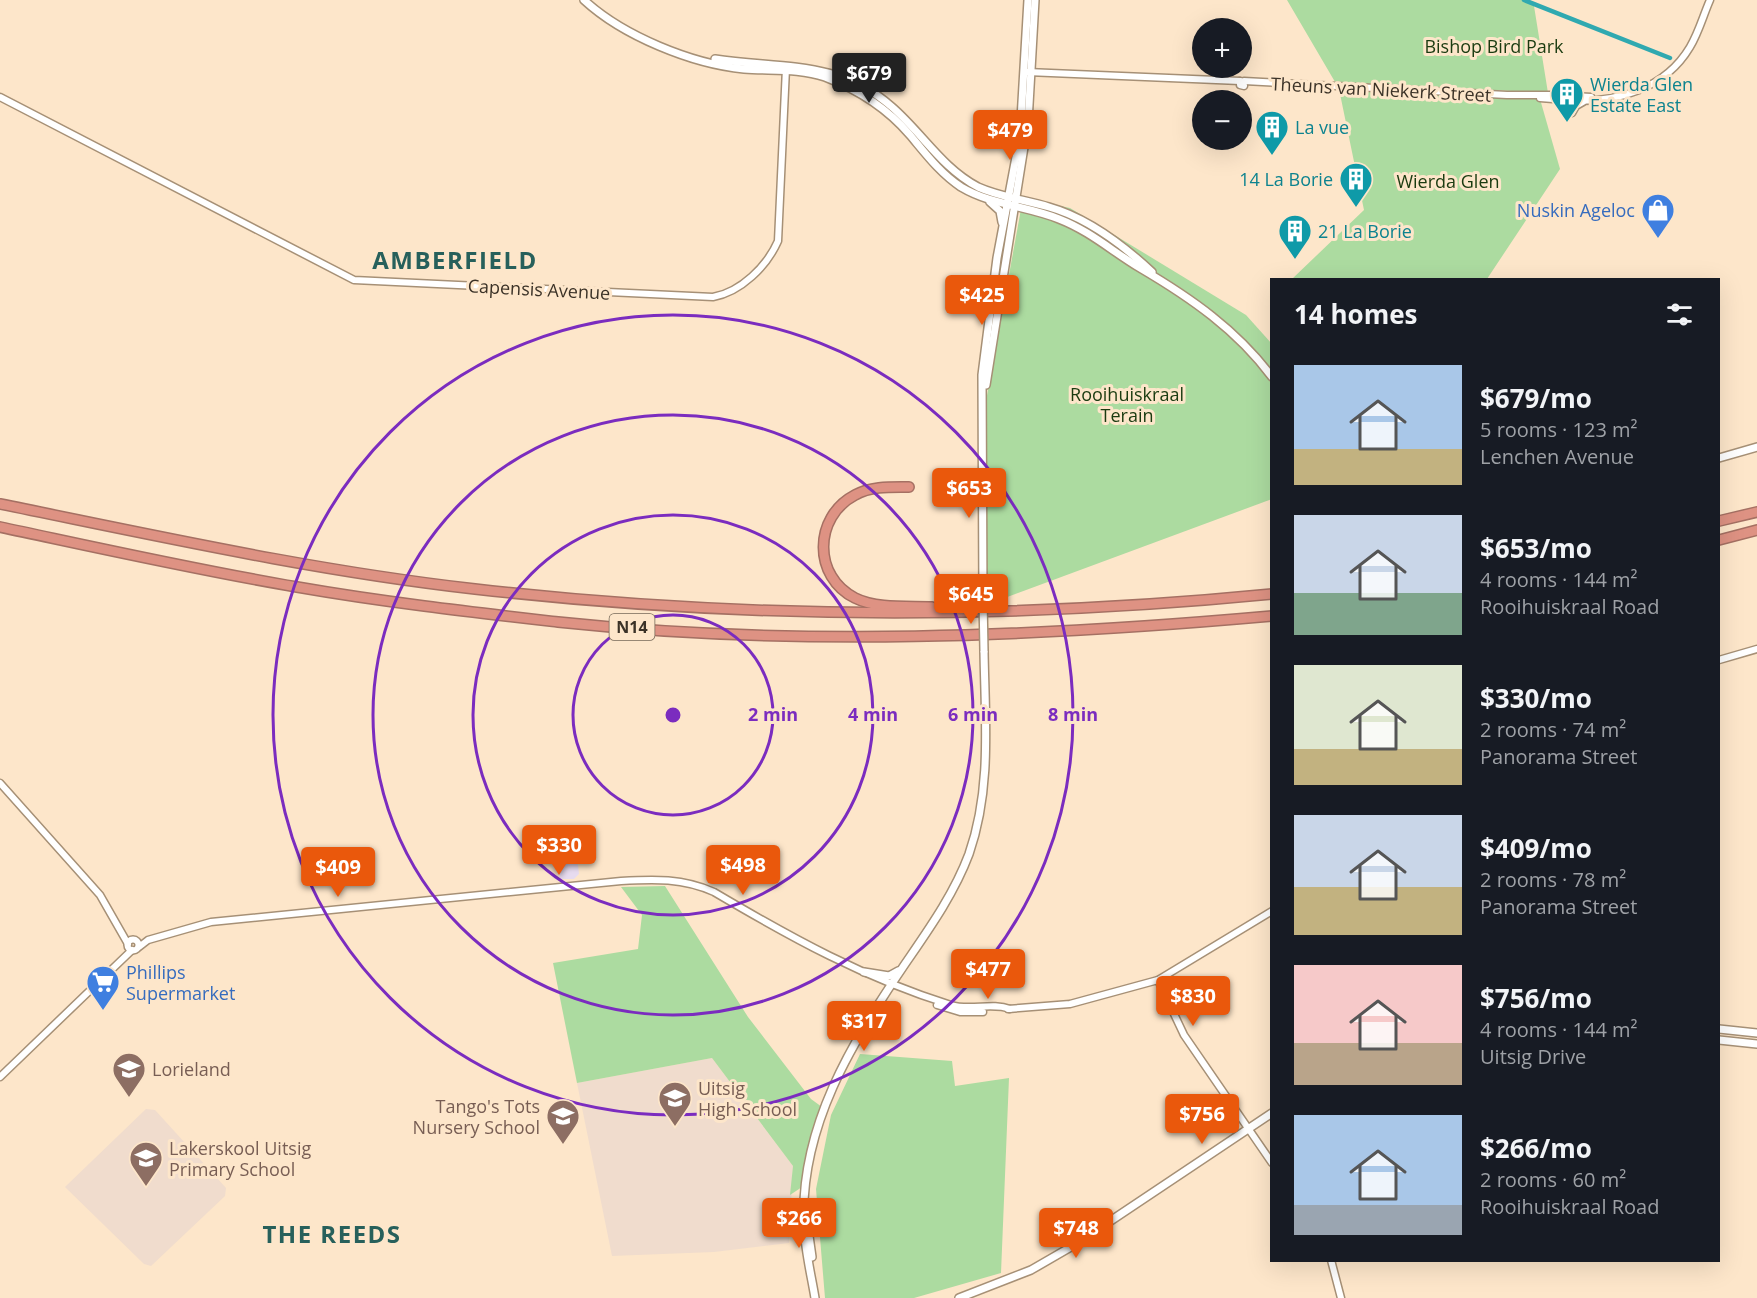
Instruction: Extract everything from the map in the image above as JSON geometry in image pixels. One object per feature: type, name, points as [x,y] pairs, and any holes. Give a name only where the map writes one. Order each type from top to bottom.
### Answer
[{"type":"highway","points":[[909,487],[883,487],[856,494],[838,507],[827,524],[823,541],[826,567],[835,582],[849,595],[883,605],[1096,608]]},
{"type":"highway","name":"N14","points":[[0,504],[210,548],[322,567],[554,597],[786,611],[935,613],[1175,604],[1270,594]]},
{"type":"highway","points":[[1720,521],[1757,512]]},
{"type":"highway","name":"N14","points":[[0,527],[298,587],[558,622],[612,626],[762,634],[935,636],[1055,633],[1270,616]]},
{"type":"highway","points":[[1720,540],[1757,530]]},
{"type":"main road","points":[[817,1298],[803,1224],[804,1186],[822,1111],[844,1064],[950,894],[976,830],[985,771],[982,375],[1028,72],[1028,0]]},
{"type":"main road","points":[[981,439],[990,351],[1018,199],[1035,0]]},
{"type":"main road","points":[[586,1],[636,35],[686,54],[829,72],[867,89],[897,112],[942,162],[964,178],[986,190],[1073,216],[1122,245],[1158,277]]},
{"type":"main road","points":[[786,68],[826,78],[869,98],[901,126],[940,171],[964,189],[1075,226],[1158,277],[1232,331],[1247,345],[1270,374]]},
{"type":"main road","points":[[983,197],[1000,211],[1002,232]]},
{"type":"main road","points":[[1720,458],[1757,447]]},
{"type":"main road","points":[[864,972],[889,976],[908,960]]},
{"type":"main road","points":[[1720,1029],[1757,1033]]},
{"type":"main road","points":[[1720,1040],[1757,1044]]},
{"type":"main road","points":[[959,1298],[1031,1270],[1076,1244],[1270,1111]]},
{"type":"street","name":"Theuns van Niekerk Street","points":[[1567,98],[1587,101],[1618,98],[1658,80],[1677,65],[1695,39],[1710,0]]},
{"type":"street","name":"Capensis Avenue","points":[[0,97],[354,280],[713,297],[738,288],[767,261],[778,241],[786,68]]},
{"type":"street","name":"Theuns van Niekerk Street","points":[[1028,72],[1567,98],[1618,98]]},
{"type":"street","points":[[1567,98],[1568,113],[1577,105],[1587,101]]},
{"type":"street","points":[[1720,660],[1757,649]]},
{"type":"street","points":[[0,783],[95,889],[132,944]]},
{"type":"street","points":[[0,1077],[123,957],[132,944],[211,922],[658,879],[699,885],[822,955],[922,996],[960,1008],[1010,1009],[1070,1004],[1158,980],[1270,912]]},
{"type":"street","points":[[1158,980],[1184,1035],[1214,1083],[1270,1162]]},
{"type":"street","points":[[1332,1262],[1341,1298]]},
{"type":"shaded area","points":[[570,854],[578,865],[579,874],[574,879],[560,879],[557,855]]},
{"type":"shaded area","name":"Uitsig High School","points":[[712,1058],[793,1166],[789,1243],[714,1252],[612,1256],[577,1083]]},
{"type":"shaded area","name":"Lakerskool Uitsig Primary School","points":[[146,1109],[155,1110],[226,1188],[225,1196],[151,1266],[144,1264],[65,1187]]},
{"type":"green space","name":"Bishop Bird Park","points":[[1287,0],[1524,0],[1534,6],[1548,93],[1416,86],[1338,87]]},
{"type":"green space","name":"Wierda Glen","points":[[1339,89],[1540,99],[1560,169],[1488,278],[1293,278],[1364,210]]},
{"type":"green space","name":"Rooihuiskraal Terain","points":[[1023,198],[1070,208],[1246,315],[1270,342],[1270,500],[983,606],[984,412]]},
{"type":"green space","points":[[665,886],[748,1017],[811,1099],[822,1107],[802,1187],[790,1195],[793,1166],[712,1058],[577,1083],[553,963],[638,949],[642,915],[621,887]]},
{"type":"green space","points":[[860,1054],[952,1061],[955,1086],[1009,1078],[1001,1273],[914,1298],[825,1298],[816,1189],[831,1115]]},
{"type":"waterway","points":[[1524,0],[1670,58]]},
{"type":"place","name":"Wierda Glen Estate East","points":[[1567,123]]},
{"type":"place","name":"La vue","points":[[1272,156]]},
{"type":"place","name":"14 La Borie","points":[[1356,208]]},
{"type":"place","name":"Nuskin Ageloc","points":[[1658,239]]},
{"type":"place","name":"21 La Borie","points":[[1295,260]]},
{"type":"place","name":"Phillips Supermarket","points":[[103,1011]]},
{"type":"place","name":"Lorieland","points":[[129,1098]]},
{"type":"place","name":"Uitsig High School","points":[[675,1127]]},
{"type":"place","name":"Tango's Tots Nursery School","points":[[563,1145]]},
{"type":"place","name":"Lakerskool Uitsig Primary School","points":[[146,1187]]},
{"type":"district","name":"AMBERFIELD","points":[[455,259]]},
{"type":"district","name":"THE REEDS","points":[[332,1233]]}]
